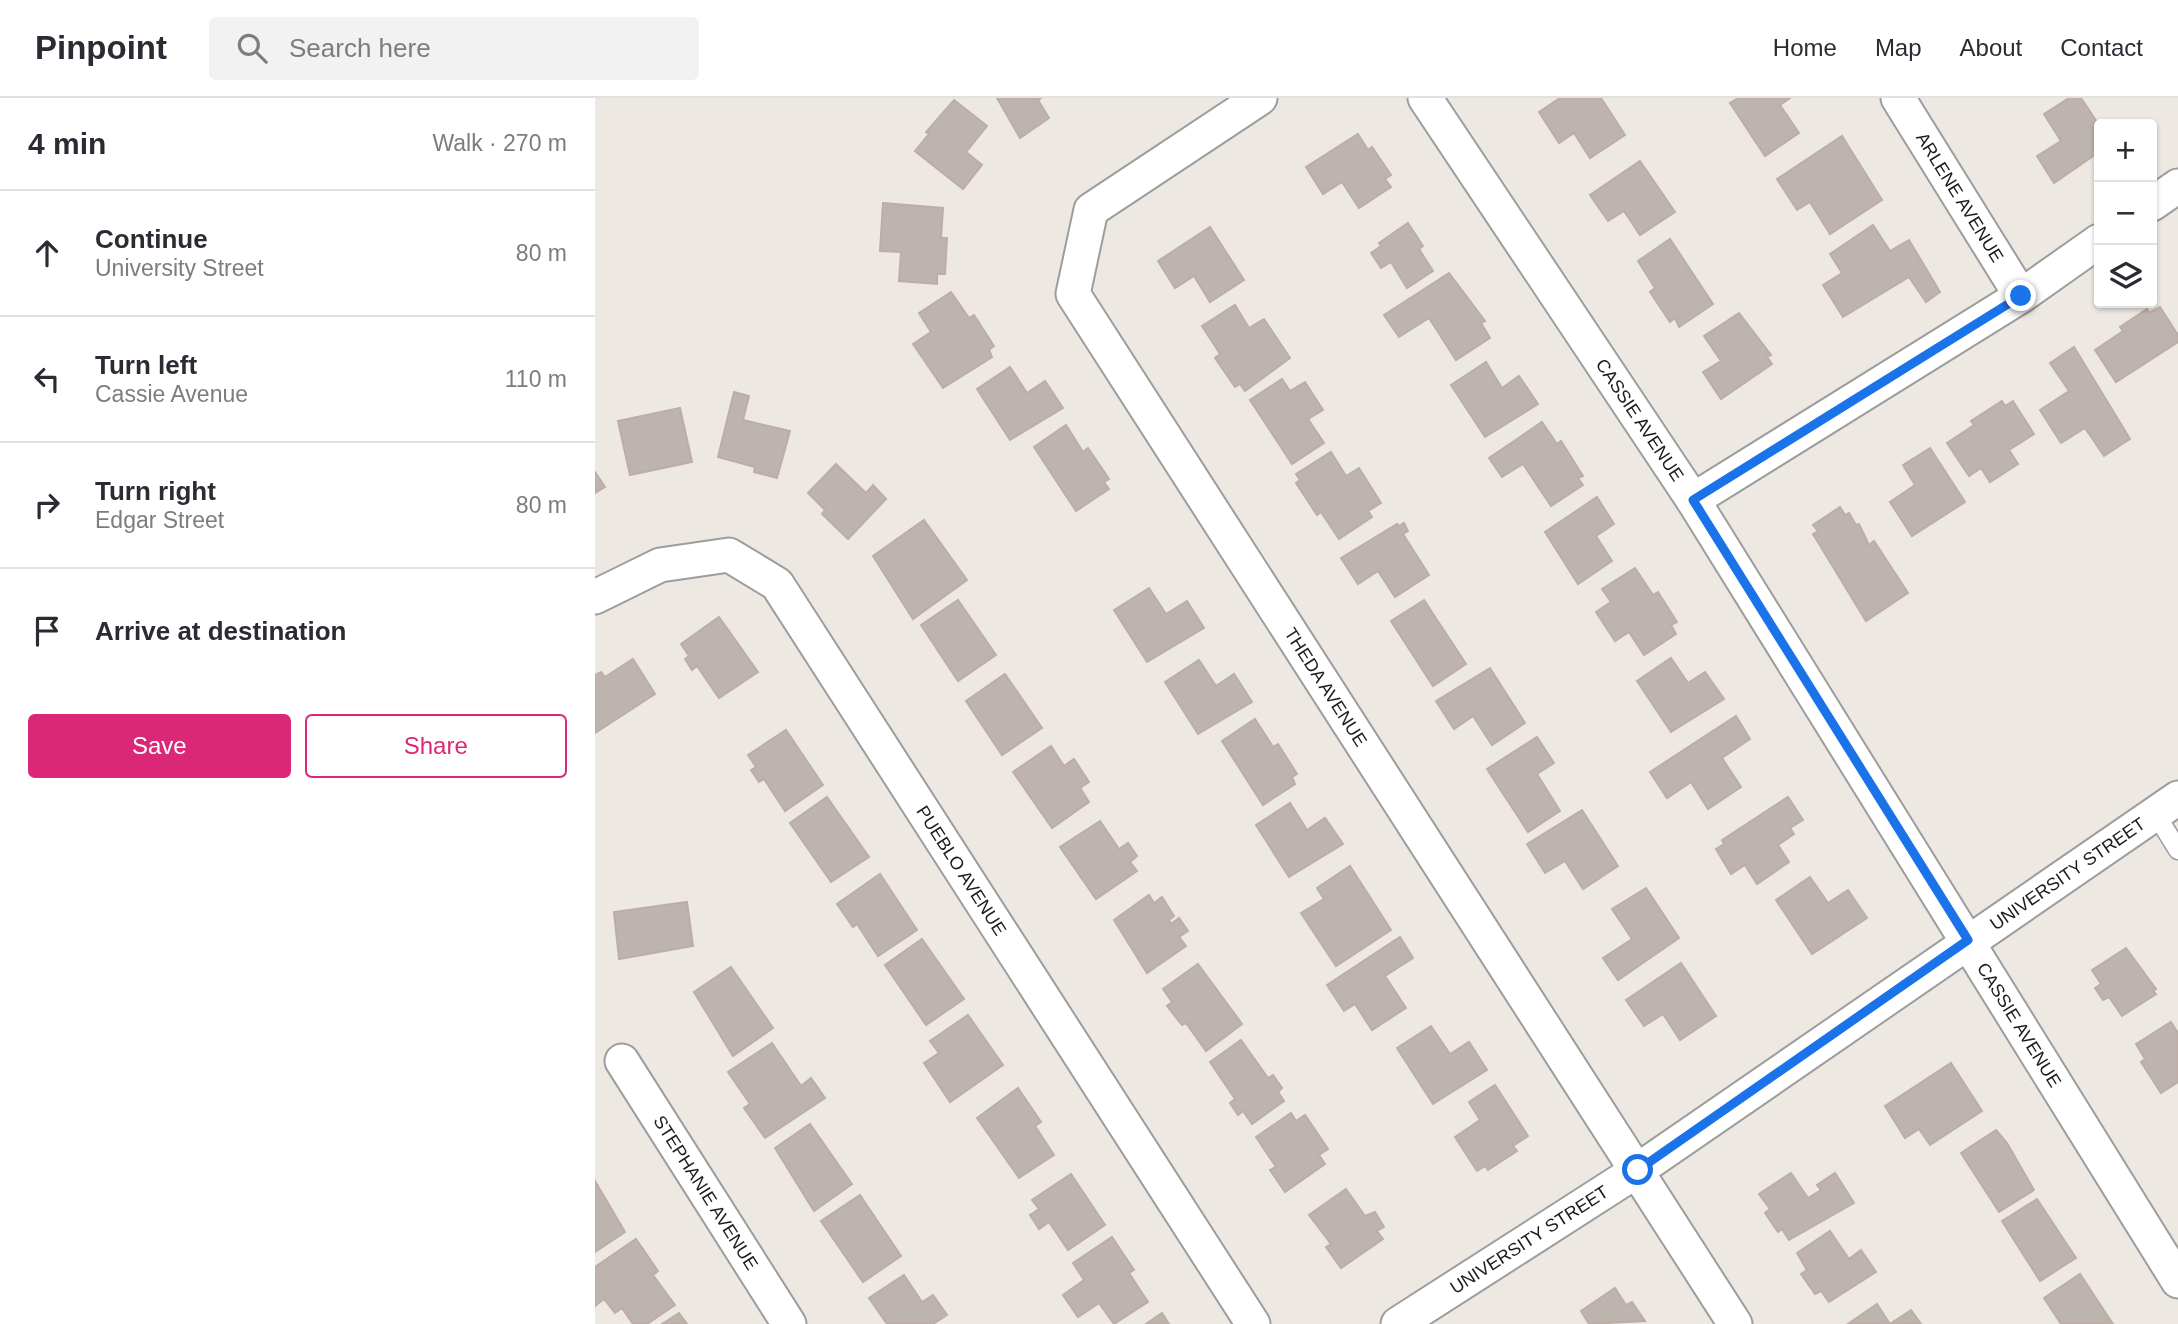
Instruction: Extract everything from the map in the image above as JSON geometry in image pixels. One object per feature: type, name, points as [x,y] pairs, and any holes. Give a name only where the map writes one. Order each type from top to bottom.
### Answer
[{"type":"street","name":"THEDA AVENUE","points":[[1260,98],[1091,210],[1073,294],[1735,1324]]},
{"type":"street","name":"CASSIE AVENUE","points":[[1425,98],[1693,500],[2178,1281]]},
{"type":"street","name":"ARLENE AVENUE","points":[[1898,98],[2021,296]]},
{"type":"street","points":[[2157,201],[2178,186]]},
{"type":"street","points":[[1693,500],[2021,296],[2094,245]]},
{"type":"street","name":"PUEBLO AVENUE","points":[[595,597],[660,565],[729,555],[777,584],[1253,1324]]},
{"type":"street","name":"UNIVERSITY STREET","points":[[1398,1324],[1638,1170],[1968,940],[2167,806]]},
{"type":"street","name":"STEPHANIE AVENUE","points":[[622,1061],[789,1324]]},
{"type":"lane","points":[[2167,806],[2178,850]]},
{"type":"building","points":[[997,98],[1041,98],[1038,100],[1049,118],[1020,138]]},
{"type":"building","points":[[1560,98],[1601,98],[1625,135],[1590,158],[1574,133],[1559,143],[1539,112]]},
{"type":"building","points":[[1738,98],[1790,98],[1780,105],[1799,133],[1765,156],[1730,103]]},
{"type":"building","points":[[2069,98],[2081,98],[2095,119],[2094,155],[2054,183],[2037,156],[2061,141],[2044,114]]},
{"type":"building","points":[[954,100],[987,126],[966,152],[982,165],[963,189],[915,151],[929,134],[926,132]]},
{"type":"building","points":[[1358,134],[1368,150],[1372,147],[1391,175],[1385,179],[1391,187],[1359,208],[1342,182],[1323,194],[1306,167]]},
{"type":"building","points":[[1842,136],[1882,200],[1830,234],[1810,202],[1797,210],[1777,179]]},
{"type":"building","points":[[1640,161],[1675,212],[1640,235],[1624,211],[1608,221],[1590,195]]},
{"type":"building","points":[[883,203],[943,208],[941,238],[947,238],[945,274],[937,274],[937,284],[899,281],[901,252],[880,251]]},
{"type":"building","points":[[1408,223],[1423,246],[1419,249],[1433,271],[1407,288],[1391,262],[1381,268],[1371,253],[1381,246],[1379,243]]},
{"type":"building","points":[[1873,225],[1890,251],[1909,240],[1940,292],[1926,302],[1909,277],[1843,317],[1823,285],[1842,273],[1830,254]]},
{"type":"building","points":[[1210,227],[1244,280],[1210,302],[1194,276],[1175,288],[1158,261]]},
{"type":"building","points":[[1670,239],[1713,304],[1679,327],[1675,318],[1670,322],[1650,292],[1655,288],[1638,261]]},
{"type":"building","points":[[1449,273],[1485,321],[1481,323],[1490,338],[1456,360],[1429,318],[1399,337],[1384,315]]},
{"type":"building","points":[[951,292],[969,318],[974,315],[994,346],[989,350],[992,357],[943,388],[913,344],[931,332],[919,313]]},
{"type":"building","points":[[1235,305],[1249,328],[1264,319],[1290,358],[1245,391],[1240,384],[1235,387],[1215,358],[1220,354],[1202,326]]},
{"type":"building","points":[[2160,307],[2178,335],[2178,342],[2116,382],[2095,350],[2123,331],[2120,327],[2147,309],[2149,313]]},
{"type":"building","points":[[1739,313],[1771,355],[1767,357],[1772,364],[1721,399],[1703,372],[1721,361],[1704,336]]},
{"type":"building","points":[[2074,347],[2130,439],[2104,456],[2085,428],[2061,443],[2040,410],[2069,391],[2050,363]]},
{"type":"building","points":[[1486,362],[1502,388],[1519,376],[1538,404],[1485,437],[1451,385]]},
{"type":"building","points":[[1010,367],[1027,393],[1045,381],[1063,408],[1010,440],[977,389]]},
{"type":"building","points":[[1282,379],[1290,391],[1305,382],[1323,410],[1308,419],[1324,443],[1292,464],[1250,400]]},
{"type":"building","points":[[734,392],[749,396],[743,420],[790,431],[777,478],[754,472],[755,467],[718,457]]},
{"type":"building","points":[[2002,401],[2005,406],[2013,401],[2034,434],[2009,450],[2018,464],[1990,482],[1981,468],[1969,476],[1947,443],[1974,425],[1971,421]]},
{"type":"building","points":[[680,408],[692,462],[630,475],[618,421]]},
{"type":"building","points":[[1542,422],[1557,444],[1561,441],[1583,476],[1578,478],[1583,485],[1551,506],[1523,464],[1502,477],[1489,458]]},
{"type":"building","points":[[1066,425],[1083,452],[1088,448],[1109,479],[1104,482],[1109,489],[1076,511],[1034,447]]},
{"type":"building","points":[[1930,448],[1965,502],[1912,536],[1890,502],[1915,485],[1903,465]]},
{"type":"building","points":[[1331,452],[1346,476],[1359,468],[1381,503],[1368,511],[1372,517],[1339,539],[1321,512],[1317,515],[1296,483],[1300,480],[1296,474]]},
{"type":"building","points":[[836,464],[866,493],[873,485],[886,499],[848,539],[822,514],[825,510],[808,493]]},
{"type":"building","points":[[595,472],[605,487],[595,493]]},
{"type":"building","points":[[1597,497],[1614,524],[1596,536],[1612,561],[1578,584],[1545,532]]},
{"type":"building","points":[[1840,507],[1845,515],[1849,513],[1856,525],[1859,524],[1869,545],[1874,541],[1908,593],[1866,621],[1813,534],[1818,531],[1813,525]]},
{"type":"building","points":[[924,520],[967,580],[913,619],[873,556]]},
{"type":"building","points":[[1404,523],[1408,531],[1403,534],[1429,575],[1395,597],[1378,571],[1358,584],[1341,558],[1397,524],[1399,526]]},
{"type":"building","points":[[1635,568],[1653,595],[1658,592],[1677,622],[1671,625],[1676,634],[1644,655],[1629,632],[1615,641],[1596,612],[1611,602],[1602,589]]},
{"type":"building","points":[[1149,588],[1166,614],[1187,601],[1204,628],[1147,662],[1114,610]]},
{"type":"building","points":[[958,600],[996,655],[958,681],[921,625]]},
{"type":"building","points":[[1424,600],[1466,664],[1433,686],[1391,621]]},
{"type":"building","points":[[719,617],[758,672],[719,698],[697,666],[692,670],[685,659],[689,656],[681,644]]},
{"type":"building","points":[[1671,658],[1688,683],[1705,672],[1724,699],[1671,732],[1637,681]]},
{"type":"building","points":[[633,659],[655,694],[595,733],[595,675],[601,672],[605,677]]},
{"type":"building","points":[[1199,660],[1216,686],[1234,674],[1252,702],[1198,734],[1165,682]]},
{"type":"building","points":[[1490,668],[1525,723],[1492,745],[1473,716],[1454,729],[1436,701]]},
{"type":"building","points":[[1005,674],[1042,728],[1002,755],[966,701]]},
{"type":"building","points":[[1736,716],[1750,739],[1722,758],[1741,787],[1708,809],[1691,782],[1667,798],[1650,772]]},
{"type":"building","points":[[1255,719],[1273,747],[1278,744],[1297,774],[1292,777],[1295,784],[1263,805],[1222,741]]},
{"type":"building","points":[[786,730],[823,785],[785,811],[764,779],[759,782],[751,770],[756,767],[748,755]]},
{"type":"building","points":[[1537,737],[1554,763],[1537,774],[1560,811],[1528,832],[1487,769]]},
{"type":"building","points":[[1051,746],[1064,766],[1074,759],[1089,782],[1080,788],[1089,802],[1052,828],[1013,772]]},
{"type":"building","points":[[827,797],[869,857],[831,882],[790,823]]},
{"type":"building","points":[[1788,797],[1803,820],[1790,828],[1794,834],[1778,845],[1789,862],[1757,884],[1745,865],[1731,874],[1716,849],[1724,844],[1722,840]]},
{"type":"building","points":[[1290,803],[1307,830],[1325,818],[1343,844],[1289,877],[1256,825]]},
{"type":"building","points":[[1582,810],[1618,866],[1583,889],[1565,861],[1545,873],[1527,844]]},
{"type":"building","points":[[1100,821],[1119,849],[1128,843],[1137,856],[1130,862],[1137,871],[1096,899],[1060,847]]},
{"type":"building","points":[[1350,866],[1391,930],[1336,966],[1301,913],[1324,899],[1317,888]]},
{"type":"building","points":[[880,874],[917,930],[878,956],[857,924],[853,927],[837,904]]},
{"type":"building","points":[[1810,877],[1828,903],[1848,890],[1867,918],[1812,954],[1776,900]]},
{"type":"building","points":[[1646,888],[1679,938],[1618,980],[1603,958],[1632,939],[1612,909]]},
{"type":"building","points":[[1149,895],[1154,903],[1162,897],[1174,916],[1169,920],[1171,924],[1179,918],[1188,931],[1179,937],[1186,946],[1147,973],[1114,920]]},
{"type":"building","points":[[687,902],[693,946],[619,959],[614,912]]},
{"type":"building","points":[[1400,937],[1413,958],[1385,976],[1406,1008],[1372,1030],[1355,1004],[1344,1011],[1327,985]]},
{"type":"building","points":[[922,939],[964,999],[926,1025],[885,965]]},
{"type":"building","points":[[2126,948],[2156,989],[2153,991],[2156,994],[2122,1016],[2109,997],[2103,1000],[2095,988],[2101,984],[2092,970]]},
{"type":"building","points":[[1681,963],[1716,1016],[1680,1040],[1663,1014],[1644,1026],[1626,1000]]},
{"type":"building","points":[[1198,964],[1242,1024],[1206,1051],[1186,1023],[1182,1025],[1167,1006],[1172,1002],[1163,989]]},
{"type":"building","points":[[731,967],[773,1028],[733,1056],[694,992]]},
{"type":"building","points":[[968,1015],[1003,1065],[950,1102],[924,1063],[939,1053],[930,1041]]},
{"type":"building","points":[[2171,1022],[2178,1033],[2178,1082],[2161,1093],[2141,1062],[2145,1059],[2136,1044]]},
{"type":"building","points":[[1431,1026],[1450,1054],[1469,1042],[1487,1070],[1433,1104],[1397,1048]]},
{"type":"building","points":[[1241,1040],[1268,1078],[1273,1075],[1282,1088],[1278,1092],[1284,1101],[1252,1124],[1243,1111],[1238,1115],[1230,1103],[1235,1099],[1210,1062]]},
{"type":"building","points":[[772,1043],[801,1086],[811,1078],[825,1098],[765,1138],[744,1108],[750,1104],[728,1072]]},
{"type":"building","points":[[1951,1063],[1982,1111],[1930,1145],[1919,1129],[1905,1138],[1885,1106]]},
{"type":"building","points":[[1495,1085],[1528,1136],[1513,1146],[1517,1151],[1488,1170],[1485,1166],[1477,1171],[1455,1137],[1480,1120],[1469,1102]]},
{"type":"building","points":[[1018,1088],[1041,1122],[1035,1126],[1054,1155],[1019,1178],[977,1118]]},
{"type":"building","points":[[1291,1113],[1296,1121],[1305,1115],[1328,1149],[1319,1155],[1325,1164],[1285,1192],[1270,1170],[1276,1167],[1256,1137]]},
{"type":"building","points":[[810,1124],[852,1184],[814,1211],[775,1148]]},
{"type":"building","points":[[1996,1130],[2007,1143],[2034,1190],[1999,1212],[1961,1153]]},
{"type":"building","points":[[1791,1173],[1808,1198],[1821,1190],[1817,1185],[1835,1173],[1854,1203],[1789,1240],[1782,1229],[1778,1232],[1765,1213],[1770,1209],[1759,1194]]},
{"type":"building","points":[[1071,1174],[1105,1225],[1068,1250],[1049,1222],[1039,1229],[1030,1215],[1039,1209],[1032,1200]]},
{"type":"building","points":[[595,1181],[625,1232],[595,1252]]},
{"type":"building","points":[[1346,1189],[1365,1216],[1375,1212],[1384,1227],[1377,1231],[1383,1239],[1341,1268],[1326,1247],[1331,1244],[1309,1215]]},
{"type":"building","points":[[860,1195],[901,1256],[863,1282],[821,1221]]},
{"type":"building","points":[[2037,1199],[2076,1258],[2040,1281],[2002,1221]]},
{"type":"building","points":[[1830,1231],[1849,1259],[1861,1250],[1876,1272],[1829,1302],[1821,1291],[1815,1294],[1801,1274],[1807,1270],[1797,1253]]},
{"type":"building","points":[[1112,1237],[1134,1270],[1129,1273],[1148,1302],[1114,1324],[1099,1303],[1078,1317],[1063,1295],[1084,1280],[1073,1263]]},
{"type":"building","points":[[636,1239],[658,1271],[653,1275],[675,1305],[647,1324],[633,1324],[622,1308],[615,1313],[604,1299],[595,1306],[595,1267]]},
{"type":"building","points":[[2080,1274],[2113,1324],[2061,1324],[2044,1298]]},
{"type":"building","points":[[904,1275],[922,1302],[933,1295],[947,1315],[933,1324],[887,1324],[869,1298]]},
{"type":"building","points":[[1615,1288],[1626,1305],[1632,1302],[1645,1321],[1589,1324],[1581,1311]]},
{"type":"building","points":[[1877,1304],[1890,1324],[1848,1324]]},
{"type":"building","points":[[1911,1310],[1921,1324],[1890,1324]]},
{"type":"building","points":[[679,1313],[687,1324],[662,1324]]},
{"type":"building","points":[[1162,1313],[1169,1324],[1146,1324]]},
{"type":"route","points":[[1638,1170],[1968,940],[1693,500],[2021,296]]}]
